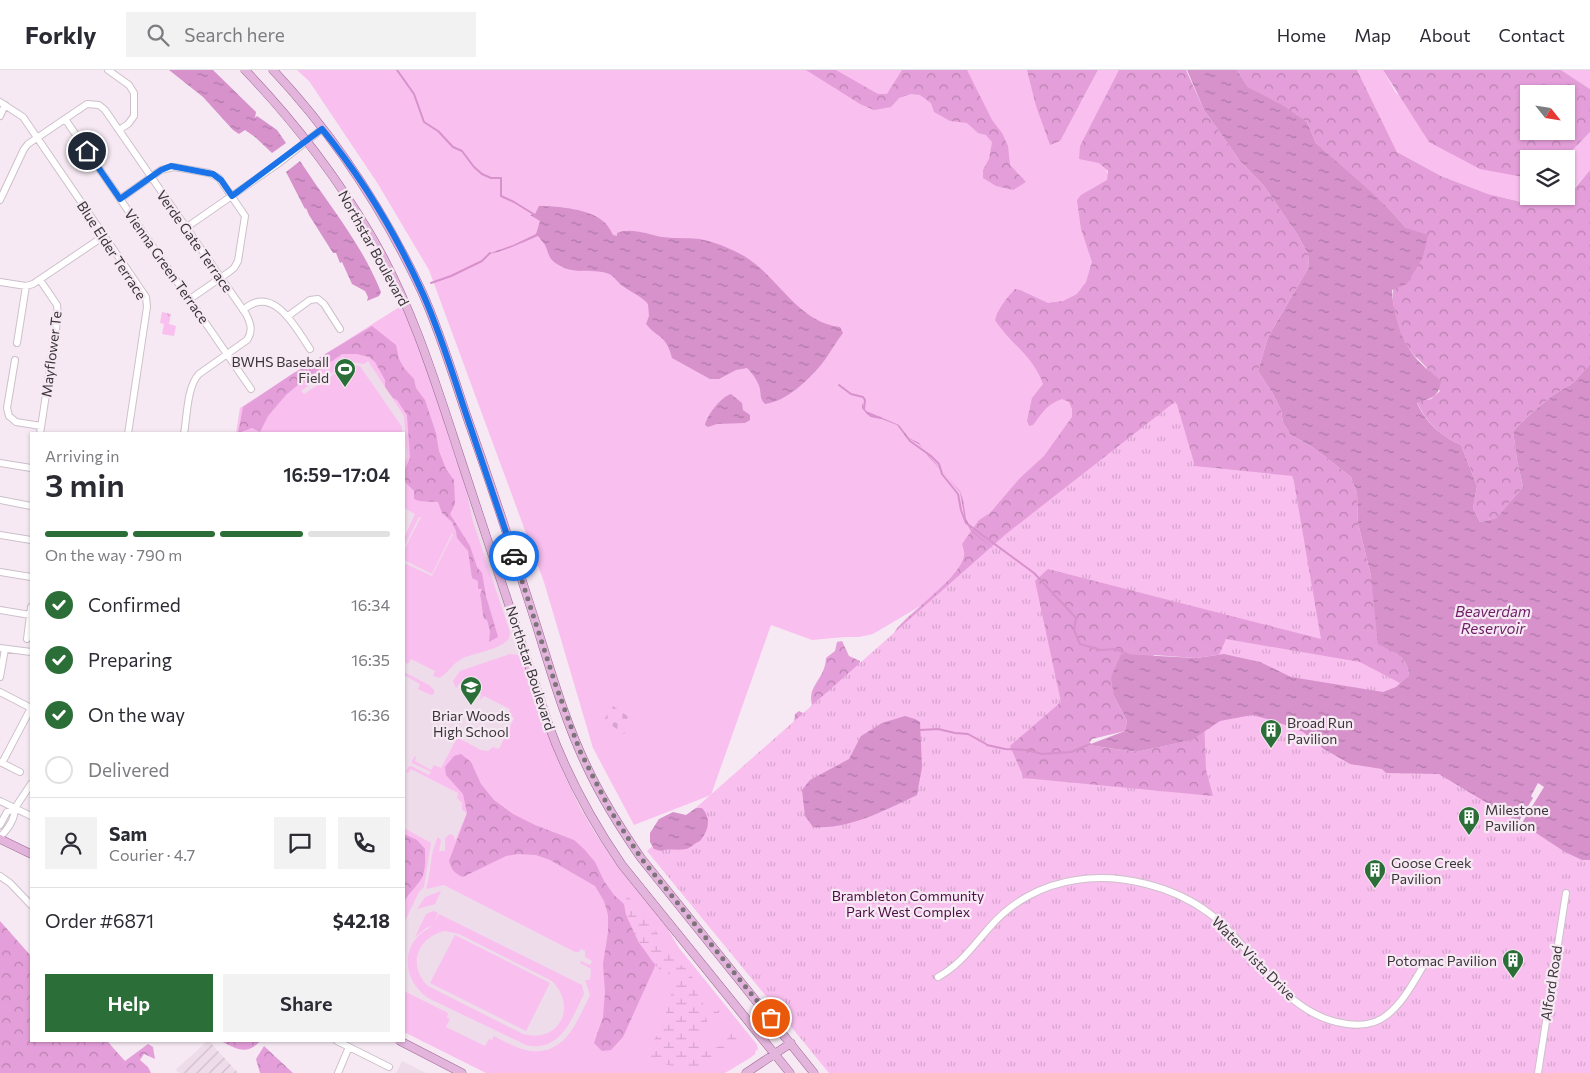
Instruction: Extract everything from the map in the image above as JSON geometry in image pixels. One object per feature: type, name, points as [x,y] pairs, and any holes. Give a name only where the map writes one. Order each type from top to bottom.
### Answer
[{"type":"main road","name":"Northstar Boulevard","points":[[245,70],[307,142],[340,185],[369,232],[414,323],[441,398],[549,726],[577,792],[602,836],[622,866],[790,1073]]},
{"type":"main road","name":"Northstar Boulevard","points":[[272,70],[286,84],[351,167],[383,218],[410,268],[435,324],[480,453],[556,686],[587,768],[610,810],[641,858],[814,1073]]},
{"type":"main road","points":[[0,838],[30,853]]},
{"type":"main road","points":[[402,1042],[462,1073]]},
{"type":"main road","points":[[746,1073],[791,1043]]},
{"type":"street","points":[[108,70],[129,85],[134,94],[134,116],[128,124],[119,130]]},
{"type":"street","points":[[0,116],[3,104]]},
{"type":"street","name":"Blue Elder Terrace","points":[[3,104],[23,117],[147,302],[128,432]]},
{"type":"street","name":"Verde Gate Terrace","points":[[0,200],[26,146],[87,104],[94,104],[105,110],[187,227],[250,322],[250,335],[245,342],[199,374],[194,380],[184,432]]},
{"type":"street","name":"Vienna Green Terrace","points":[[65,119],[251,389]]},
{"type":"street","points":[[187,227],[307,142],[322,129]]},
{"type":"street","points":[[120,199],[151,177],[171,166],[209,173],[219,178],[244,213],[245,219],[237,264],[190,299]]},
{"type":"street","points":[[0,282],[26,286],[33,284],[104,236]]},
{"type":"street","name":"Mayflower Te","points":[[40,280],[57,305],[58,310],[40,432]]},
{"type":"street","points":[[17,343],[26,286]]},
{"type":"street","points":[[288,316],[307,302],[316,299],[322,302],[340,329]]},
{"type":"street","points":[[243,310],[257,302],[267,303],[280,309],[288,316],[310,349]]},
{"type":"street","points":[[15,360],[7,408],[9,416],[16,422],[41,426]]},
{"type":"street","points":[[0,463],[30,468]]},
{"type":"street","points":[[0,500],[30,506]]},
{"type":"street","points":[[0,535],[30,540]]},
{"type":"street","points":[[0,572],[30,577]]},
{"type":"street","points":[[0,610],[30,611]]},
{"type":"street","points":[[27,639],[30,618]]},
{"type":"street","points":[[0,678],[3,648],[30,652]]},
{"type":"street","points":[[0,692],[30,707]]},
{"type":"street","points":[[20,772],[1,763],[30,710]]},
{"type":"street","points":[[0,825],[8,812],[15,808],[30,786]]},
{"type":"street","points":[[0,801],[30,816]]},
{"type":"street","points":[[0,838],[8,829],[15,815],[15,808]]},
{"type":"street","points":[[0,876],[10,883],[30,904]]},
{"type":"street","name":"Water Vista Drive","points":[[938,977],[960,962],[991,926],[1013,905],[1049,886],[1094,878],[1117,879],[1160,888],[1194,904],[1208,913],[1234,936],[1290,997],[1316,1015],[1335,1022],[1355,1025],[1374,1022],[1386,1016],[1402,998],[1427,960]]},
{"type":"street","name":"Alford Road","points":[[1538,1073],[1566,893]]},
{"type":"street","points":[[339,1042],[389,1067]]},
{"type":"street","points":[[338,1073],[349,1047]]},
{"type":"shaded area","name":"Briar Woods High School","points":[[401,306],[411,326],[427,369],[550,742],[573,793],[597,836],[620,869],[666,927],[679,948],[757,1044],[752,1056],[724,1073],[486,1073],[405,1031],[405,432],[236,432],[240,408]]},
{"type":"shaded area","points":[[206,1042],[210,1042],[238,1073],[179,1073],[176,1070]]},
{"type":"shaded area","points":[[402,1061],[426,1073],[396,1073]]},
{"type":"green space","points":[[297,70],[1069,70],[1081,102],[1098,70],[1120,70],[1091,129],[1111,183],[1096,425],[927,602],[873,634],[859,637],[812,640],[771,625],[711,795],[634,825],[593,748],[544,582],[429,270],[378,184],[309,81]]},
{"type":"green space","points":[[806,70],[836,70],[878,94],[887,94],[902,70],[967,70],[992,120],[1002,133],[1008,146],[1010,165],[1026,182],[1013,190],[996,186],[983,178],[983,170],[989,159],[992,142],[986,135],[978,133],[967,123],[950,121],[934,112],[931,103],[920,95],[911,94],[899,98],[891,107],[874,110],[860,104]]},
{"type":"green space","points":[[1027,70],[1098,70],[1060,141],[1050,145],[1036,106]]},
{"type":"green space","points":[[1119,70],[1186,70],[1204,110],[1240,161],[1264,186],[1297,234],[1308,254],[1309,267],[1268,337],[1258,371],[1273,394],[1281,410],[1283,423],[1291,435],[1314,448],[1351,477],[1357,493],[1358,523],[1371,576],[1394,652],[1405,662],[1409,675],[1396,687],[1224,654],[1196,658],[1154,655],[1114,696],[1127,721],[1125,731],[1092,739],[1088,745],[1136,752],[1191,740],[1220,721],[1382,769],[717,884],[794,723],[795,714],[799,711],[805,714],[812,705],[812,692],[823,672],[826,658],[835,651],[837,642],[842,641],[849,656],[860,661],[858,668],[885,647],[899,626],[947,582],[961,564],[964,556],[962,544],[979,520],[990,513],[1020,478],[1044,456],[1072,417],[1072,409],[1069,402],[1062,399],[1048,406],[1033,425],[1029,426],[1027,421],[1032,398],[1043,384],[1039,374],[1027,357],[995,320],[1003,303],[1015,289],[1048,303],[1063,301],[1077,294],[1086,282],[1092,262],[1081,229],[1077,200],[1081,195],[1107,180],[1108,171],[1099,163],[1079,159],[1080,146]]},
{"type":"green space","points":[[1237,70],[1357,70],[1397,152],[1441,176],[1488,194],[1520,202],[1520,205],[1575,205],[1575,188],[1590,170],[1590,364],[1573,383],[1553,395],[1513,431],[1523,487],[1496,518],[1480,522],[1473,508],[1477,486],[1461,445],[1435,428],[1417,402],[1431,399],[1440,391],[1428,370],[1406,344],[1395,313],[1393,286],[1406,228],[1392,212],[1316,143],[1307,122],[1248,87]]},
{"type":"green space","points":[[1357,70],[1383,70],[1396,93],[1520,175],[1520,202],[1488,194],[1441,176],[1397,152]]},
{"type":"green space","points":[[1383,70],[1561,70],[1590,89],[1590,132],[1573,150],[1520,150],[1520,176],[1480,169],[1429,142]]},
{"type":"green space","points":[[1561,70],[1590,70],[1590,89]]},
{"type":"green space","points":[[1590,132],[1590,170],[1575,187],[1575,150],[1573,150]]},
{"type":"green space","points":[[401,306],[411,326],[427,369],[466,489],[473,522],[510,632],[506,642],[463,658],[439,678],[433,676],[435,671],[411,659],[408,664],[405,662],[405,563],[432,576],[453,534],[432,574],[405,560],[405,548],[421,517],[419,517],[405,545],[405,536],[415,514],[405,509],[405,461],[407,457],[404,416],[368,361],[364,364],[346,361],[343,357],[335,362],[339,368],[327,376],[324,373],[301,391],[304,394],[348,365],[360,366],[402,427],[402,432],[236,432],[240,408]]},
{"type":"green space","points":[[162,312],[171,314],[169,324],[176,326],[174,336],[162,334],[164,324],[160,323]]},
{"type":"green space","points":[[372,326],[396,345],[399,359],[414,379],[416,388],[425,400],[436,433],[439,451],[446,469],[454,480],[455,504],[450,514],[470,546],[477,567],[482,573],[486,596],[498,637],[489,642],[490,631],[487,620],[484,619],[480,595],[482,589],[478,589],[478,581],[472,578],[468,551],[457,538],[452,522],[442,513],[438,502],[414,499],[414,491],[405,482],[405,469],[410,458],[407,415],[385,387],[385,380],[375,362],[369,357],[357,354],[342,354],[286,395],[268,416],[260,432],[252,428],[238,432],[243,407],[292,374]]},
{"type":"green space","name":"Brambleton Community Park West Complex","points":[[1176,401],[1195,466],[1293,476],[1321,639],[1048,569],[1035,581],[1061,702],[1010,746],[1024,778],[1213,796],[1206,770],[1203,692],[1226,639],[1360,662],[1590,783],[1590,1073],[829,1073],[647,851],[1006,534]]},
{"type":"green space","points":[[510,654],[519,655],[522,659],[557,759],[580,808],[617,866],[667,928],[679,948],[757,1045],[758,1050],[750,1058],[725,1073],[486,1073],[405,1032],[405,992],[448,1013],[447,1018],[450,1019],[446,1027],[485,1046],[489,1039],[492,1040],[494,1036],[521,1049],[542,1051],[553,1048],[569,1034],[590,995],[585,980],[590,980],[591,969],[580,963],[581,961],[590,965],[592,961],[585,957],[585,951],[581,949],[579,952],[575,952],[444,885],[426,889],[433,850],[438,837],[441,840],[439,851],[445,851],[445,838],[450,834],[454,836],[455,841],[467,813],[462,810],[462,803],[457,798],[458,793],[411,769],[408,773],[406,772],[408,767],[411,766],[429,775],[431,772],[412,763],[415,756],[415,761],[431,770],[434,765],[441,768],[456,740],[451,737],[453,735],[481,750],[488,751],[493,747],[499,749],[514,718],[509,714],[510,709],[484,696],[480,700],[481,694],[460,683],[456,688],[453,681],[460,671]]},
{"type":"green space","points":[[405,673],[429,685],[434,690],[434,694],[431,695],[418,689],[420,684],[405,676]]},
{"type":"green space","points":[[613,706],[633,720],[624,734],[604,720]]},
{"type":"green space","points":[[461,754],[471,762],[481,784],[494,800],[513,814],[574,840],[584,849],[595,862],[604,881],[614,895],[624,904],[626,915],[639,943],[656,964],[623,1037],[611,1050],[602,1051],[594,1043],[603,1017],[605,992],[603,964],[608,932],[608,915],[604,901],[595,886],[550,860],[536,855],[518,854],[506,856],[463,877],[454,871],[449,861],[467,813],[463,794],[446,775],[445,767],[454,756]]},
{"type":"green space","points":[[405,829],[431,843],[424,887],[419,892],[405,921]]},
{"type":"green space","points":[[405,834],[417,840],[425,849],[425,869],[422,878],[405,901]]},
{"type":"green space","points":[[441,891],[435,904],[417,909],[425,897]]},
{"type":"green space","points":[[622,893],[637,906],[679,965],[684,966],[693,978],[693,987],[704,1005],[720,1011],[717,1014],[705,1015],[708,1024],[698,1045],[709,1050],[721,1046],[733,1032],[740,1039],[738,1043],[727,1048],[728,1052],[715,1061],[688,1070],[660,1063],[650,1064],[644,1059],[663,1024],[676,977],[660,969],[645,951],[631,924]]},
{"type":"green space","points":[[434,911],[438,913],[434,922],[439,914],[582,985],[584,994],[570,1023],[557,1039],[548,1044],[538,1046],[526,1045],[428,998],[418,989],[411,979],[408,968],[411,946],[417,937],[427,929],[439,924],[426,928],[415,937],[426,914]],"holes":[[[445,931],[459,934],[552,981],[560,991],[564,1002],[564,1012],[561,1021],[555,1028],[546,1034],[536,1036],[523,1034],[428,986],[418,970],[418,953],[422,946],[435,934]]]},
{"type":"green space","points":[[0,921],[30,955],[30,1042],[108,1042],[125,1061],[148,1044],[153,1047],[155,1059],[144,1054],[140,1060],[148,1067],[151,1073],[0,1073]]},
{"type":"green space","points":[[455,935],[550,983],[526,1031],[430,983]]},
{"type":"green space","points":[[223,1042],[259,1042],[246,1050]]},
{"type":"green space","points":[[264,1046],[293,1073],[260,1073],[256,1059]]},
{"type":"water","points":[[169,70],[213,70],[256,112],[255,118],[257,116],[277,130],[286,143],[272,153],[245,130],[239,134],[233,130],[203,97]]},
{"type":"water","name":"Beaverdam Reservoir","points":[[1187,70],[1237,70],[1248,87],[1282,105],[1307,122],[1316,143],[1370,191],[1406,228],[1428,235],[1423,257],[1407,284],[1392,290],[1394,307],[1401,334],[1410,350],[1441,381],[1438,391],[1434,396],[1417,403],[1425,417],[1435,428],[1461,445],[1477,486],[1473,508],[1480,522],[1496,518],[1523,487],[1513,431],[1553,395],[1573,383],[1590,364],[1590,860],[1582,860],[1565,852],[1439,774],[1386,773],[1382,769],[1350,764],[1324,749],[1303,732],[1275,721],[1252,715],[1220,721],[1192,740],[1136,752],[1088,745],[1125,731],[1127,721],[1114,696],[1111,677],[1121,654],[1196,658],[1224,654],[1260,662],[1291,677],[1383,692],[1396,687],[1409,675],[1406,663],[1399,655],[1378,644],[1371,576],[1358,523],[1357,493],[1351,477],[1314,448],[1291,435],[1283,423],[1281,410],[1273,394],[1258,371],[1268,337],[1309,267],[1308,254],[1297,234],[1264,186],[1240,161],[1204,110]]},
{"type":"water","points":[[300,161],[364,257],[381,292],[379,296],[367,301],[368,297],[365,291],[352,284],[342,262],[340,263],[336,253],[333,253],[305,209],[286,172]]},
{"type":"water","points":[[539,206],[564,208],[591,214],[604,222],[613,235],[617,236],[617,233],[622,231],[633,231],[662,237],[699,239],[724,246],[744,256],[756,265],[800,308],[812,317],[840,327],[843,333],[821,365],[803,384],[789,395],[765,404],[761,399],[757,380],[747,368],[736,370],[719,379],[710,379],[672,358],[670,350],[664,341],[646,324],[649,316],[648,304],[611,275],[602,272],[566,269],[560,266],[550,258],[545,245],[538,236],[507,249],[488,254],[536,234],[540,221],[530,215],[535,214]]},
{"type":"water","points":[[731,394],[742,403],[743,410],[750,415],[750,420],[745,423],[717,424],[708,427],[705,425],[715,407]]},
{"type":"water","points":[[862,403],[866,411],[899,425],[909,438],[919,443],[923,448],[906,437],[897,425],[866,413],[862,408]]},
{"type":"water","points":[[923,448],[947,477],[928,456]]},
{"type":"water","points":[[947,477],[960,491],[966,519],[972,530],[996,551],[971,531],[965,520],[960,492]]},
{"type":"water","points":[[905,716],[920,722],[922,767],[917,795],[880,813],[853,822],[826,827],[813,827],[805,816],[802,790],[810,780],[849,759],[861,736],[882,723]]},
{"type":"water","points":[[696,808],[702,808],[708,821],[707,829],[700,841],[686,849],[661,851],[654,849],[650,842],[650,833],[659,819],[673,812],[686,815]]},
{"type":"pier","points":[[1538,783],[1544,787],[1520,826],[1517,824],[1533,798],[1531,796]]},
{"type":"waterway","points":[[397,70],[414,94],[424,122],[438,131],[453,147],[462,151],[482,174],[491,178],[501,178],[501,196],[535,215]]},
{"type":"waterway","points":[[431,283],[482,261],[490,253]]},
{"type":"waterway","points":[[839,385],[851,394],[863,397],[865,400],[864,409]]},
{"type":"waterway","points":[[867,413],[881,418]]},
{"type":"waterway","points":[[906,436],[939,464],[942,474],[958,494],[966,523],[1034,573],[1076,618],[1074,630],[1080,644],[1101,650],[1116,649],[1129,655]]},
{"type":"waterway","points":[[920,730],[938,729],[968,734],[986,744]]},
{"type":"waterway","points":[[987,745],[1005,749],[1027,750],[1042,754],[1071,752],[1090,744]]},
{"type":"way so far","points":[[514,556],[556,686],[580,751],[597,788],[641,858],[771,1018]]},
{"type":"place","name":"BWHS Baseball Field","points":[[345,388]]},
{"type":"place","name":"Briar Woods High School","points":[[471,706]]},
{"type":"place","name":"Broad Run Pavilion","points":[[1271,749]]},
{"type":"place","name":"Milestone Pavilion","points":[[1469,836]]},
{"type":"place","name":"Goose Creek Pavilion","points":[[1375,889]]},
{"type":"place","name":"Potomac Pavilion","points":[[1513,979]]},
{"type":"route","points":[[87,151],[120,199],[161,170],[171,166],[213,174],[221,180],[232,196],[279,163],[322,129],[351,167],[373,202],[406,259],[423,294],[451,368],[514,556]]}]
